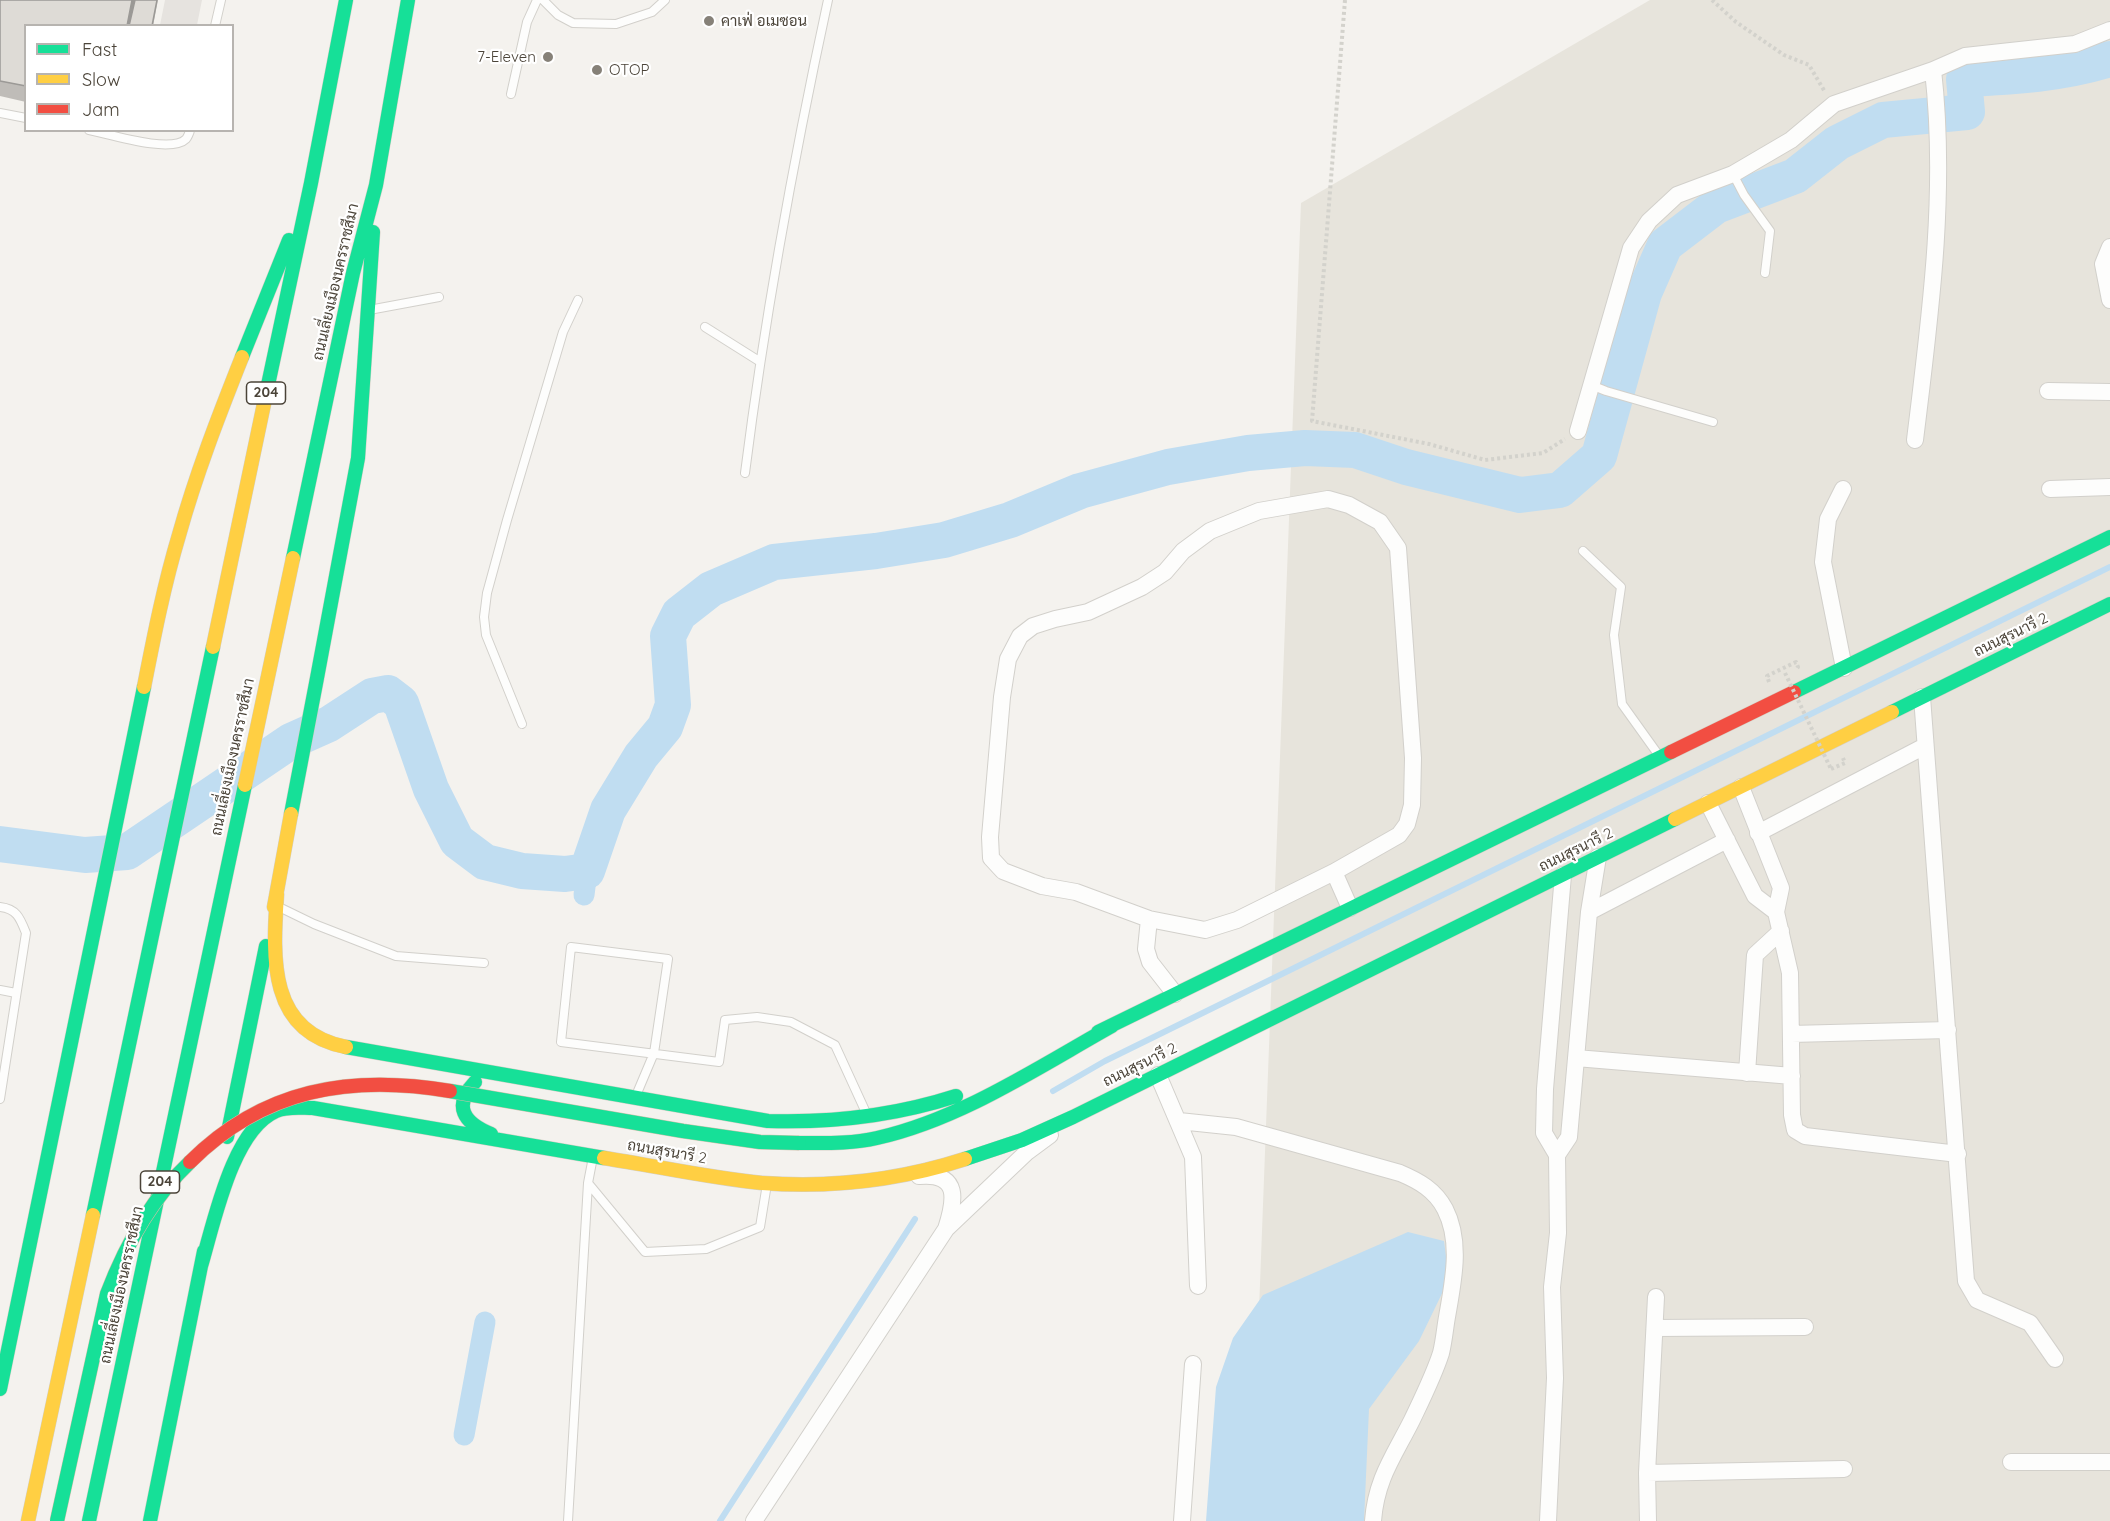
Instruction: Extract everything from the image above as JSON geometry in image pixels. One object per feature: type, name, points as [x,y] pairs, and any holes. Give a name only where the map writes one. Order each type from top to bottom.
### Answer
[{"type":"main road","name":"204","points":[[28,1521],[311,183],[346,0]]},
{"type":"main road","name":"ถนนเลี่ยงเมืองนครราชสีมา","points":[[89,1521],[353,273],[376,185],[408,0]]},
{"type":"main road","points":[[0,1389],[154,636],[171,563],[189,503],[311,183]]},
{"type":"main road","points":[[150,1521],[277,899],[358,458],[376,185]]},
{"type":"main road","points":[[57,1521],[100,1322],[108,1293],[135,1230],[150,1207],[189,1162],[213,1142],[254,1114],[292,1097],[361,1084],[434,1088],[760,1142],[847,1142],[874,1138],[922,1124],[973,1102],[1175,994],[2110,537]]},
{"type":"main road","name":"ถนนสุรนารี 2","points":[[201,1266],[235,1158],[253,1128],[263,1118],[276,1111],[313,1108],[767,1184],[843,1184],[883,1179],[927,1170],[982,1154],[1024,1139],[1158,1075],[2110,604]]},
{"type":"main road","points":[[277,899],[274,967],[280,990],[290,1011],[301,1025],[320,1038],[342,1046],[768,1120],[813,1123],[893,1115],[964,1093],[1112,1026]]},
{"type":"main road","points":[[518,1143],[472,1126],[466,1120],[462,1104],[468,1088],[483,1079],[529,1080]]},
{"type":"street","points":[[1578,431],[1598,388],[1630,248],[1649,221],[1677,195],[1733,174],[1791,140],[1834,104],[1933,70],[1965,56],[2075,44],[2110,30]]},
{"type":"street","points":[[1915,440],[1934,284],[1939,138],[1933,70]]},
{"type":"street","points":[[2110,248],[2103,264],[2110,300]]},
{"type":"street","points":[[2048,391],[2110,392]]},
{"type":"street","points":[[2050,489],[2110,487]]},
{"type":"street","points":[[1843,489],[1828,519],[1823,562],[1844,668]]},
{"type":"street","points":[[1328,499],[1349,505],[1380,522],[1398,548],[1413,758],[1412,805],[1407,824],[1399,835],[1334,872],[1217,927],[1205,930],[1149,919],[1076,892],[1042,886],[1003,871],[991,858],[990,837],[1002,697],[1008,659],[1020,636],[1033,626],[1088,612],[1142,587],[1165,572],[1183,551],[1210,531],[1259,511],[1328,499]]},
{"type":"street","points":[[1922,697],[1966,1281],[1977,1300],[2030,1323],[2055,1359]]},
{"type":"street","points":[[1758,833],[1925,746]]},
{"type":"street","points":[[1741,787],[1780,888],[1776,912],[1790,973],[1795,1130],[1805,1136],[1958,1154]]},
{"type":"street","points":[[1708,803],[1755,896],[1776,912]]},
{"type":"street","points":[[1589,912],[1727,840]]},
{"type":"street","points":[[1557,1155],[1569,1137],[1589,912],[1598,857]]},
{"type":"street","points":[[1334,872],[1350,908]]},
{"type":"street","points":[[1548,1521],[1555,1378],[1552,1287],[1558,1233],[1557,1155],[1544,1133],[1563,875]]},
{"type":"street","points":[[1149,919],[1146,949],[1150,962],[1175,994]]},
{"type":"street","points":[[1747,1073],[1755,955],[1781,931]]},
{"type":"street","points":[[1791,1034],[1948,1030]]},
{"type":"street","points":[[1576,1058],[1792,1076]]},
{"type":"street","points":[[1158,1075],[1193,1157],[1198,1286]]},
{"type":"street","points":[[754,1521],[946,1229],[1027,1152],[1082,1112]]},
{"type":"street","points":[[1179,1121],[1236,1127],[1400,1173],[1422,1183],[1436,1195],[1445,1208],[1452,1226],[1455,1268],[1441,1352],[1412,1421],[1396,1447],[1378,1487],[1373,1521]]},
{"type":"street","points":[[883,1179],[931,1175],[944,1180],[953,1192],[954,1200],[946,1229]]},
{"type":"street","points":[[1648,1521],[1647,1473],[1656,1297]]},
{"type":"street","points":[[1655,1328],[1804,1327]]},
{"type":"street","points":[[1182,1521],[1192,1364]]},
{"type":"street","points":[[2011,1462],[2110,1462]]},
{"type":"street","points":[[1647,1473],[1844,1469]]},
{"type":"lane","points":[[215,24],[220,0]]},
{"type":"lane","points":[[511,94],[527,22],[537,0]]},
{"type":"lane","points":[[543,0],[558,15],[573,23],[616,24],[652,12],[665,0]]},
{"type":"lane","points":[[745,473],[759,361],[812,74],[828,0]]},
{"type":"lane","points":[[0,113],[24,118]]},
{"type":"lane","points":[[114,133],[163,145],[179,143],[187,139],[189,132]]},
{"type":"lane","points":[[1733,174],[1744,195],[1770,231],[1765,273]]},
{"type":"lane","points":[[369,310],[439,297]]},
{"type":"lane","points":[[522,724],[486,635],[484,617],[487,593],[564,332],[578,300]]},
{"type":"lane","points":[[705,327],[759,361]]},
{"type":"lane","points":[[1598,388],[1713,422]]},
{"type":"lane","points":[[1583,551],[1621,587],[1614,635],[1622,704],[1660,758]]},
{"type":"lane","points":[[277,899],[314,924],[396,956],[484,963]]},
{"type":"lane","points":[[0,907],[9,908],[18,914],[26,933],[0,1099]]},
{"type":"lane","points":[[635,1098],[654,1053],[668,959],[571,947],[561,1042],[654,1053],[719,1062],[725,1020],[757,1017],[792,1023],[835,1045],[869,1119]]},
{"type":"lane","points":[[0,990],[16,993]]},
{"type":"lane","points":[[568,1521],[588,1183],[593,1156]]},
{"type":"lane","points":[[588,1183],[645,1252],[706,1249],[760,1227],[767,1184]]},
{"type":"path","points":[[1345,0],[1312,421],[1429,444],[1485,460],[1543,453],[1578,431]]},
{"type":"path","points":[[1712,0],[1736,22],[1784,55],[1809,65],[1834,104]]},
{"type":"path","points":[[1767,676],[1796,662]]},
{"type":"path","points":[[1785,673],[1831,769],[1845,763]]},
{"type":"shaded area","points":[[165,0],[202,0],[197,24],[160,24]]},
{"type":"shaded area","points":[[1650,0],[2110,0],[2110,1521],[1251,1521],[1301,203]]},
{"type":"water","points":[[1408,1232],[1444,1241],[1449,1279],[1419,1341],[1369,1409],[1364,1521],[1206,1521],[1216,1387],[1233,1338],[1263,1295]]},
{"type":"building","points":[[0,0],[132,0],[127,24],[24,24],[24,86],[0,81]]},
{"type":"building","points":[[135,0],[157,0],[152,24],[129,24]]},
{"type":"waterway","points":[[0,844],[85,855],[127,852],[291,741],[329,724],[372,696],[388,693],[401,703],[431,789],[457,841],[485,862],[522,871],[565,874],[587,871],[608,810],[641,756],[665,727],[673,705],[668,636],[679,614],[711,589],[774,562],[876,551],[944,540],[1010,520],[1080,491],[1168,467],[1248,453],[1305,448],[1355,450],[1406,467],[1520,495],[1560,490],[1599,456],[1644,293],[1665,245],[1716,206],[1795,176],[1837,143],[1883,120],[1967,112],[1964,79],[2056,71],[2110,59]]},
{"type":"waterway","points":[[1053,1091],[1105,1061],[2110,567]]},
{"type":"waterway","points":[[584,895],[587,871]]},
{"type":"waterway","points":[[720,1521],[915,1219]]},
{"type":"waterway","points":[[464,1435],[485,1322]]},
{"type":"traffic: fast","points":[[265,399],[311,183],[346,0]]},
{"type":"traffic: fast","points":[[293,558],[353,273],[376,185],[408,0]]},
{"type":"traffic: fast","points":[[317,678],[358,458],[373,232]]},
{"type":"traffic: fast","points":[[242,357],[289,240]]},
{"type":"traffic: fast","points":[[1794,692],[2110,537]]},
{"type":"traffic: fast","points":[[1892,712],[2110,604]]},
{"type":"traffic: fast","points":[[93,1215],[213,647]]},
{"type":"traffic: fast","points":[[291,814],[317,678]]},
{"type":"traffic: fast","points":[[0,1389],[144,687]]},
{"type":"traffic: fast","points":[[1098,1032],[1671,752]]},
{"type":"traffic: fast","points":[[89,1521],[245,785]]},
{"type":"traffic: fast","points":[[965,1159],[1022,1140],[1073,1117],[1675,819]]},
{"type":"traffic: fast","points":[[227,1137],[266,946]]},
{"type":"traffic: fast","points":[[799,1143],[867,1140],[939,1118],[998,1091],[1112,1026]]},
{"type":"traffic: fast","points":[[346,1047],[768,1121],[816,1121],[863,1117],[910,1109],[956,1096]]},
{"type":"traffic: fast","points":[[475,1082],[464,1099],[464,1113],[474,1125],[491,1134]]},
{"type":"traffic: fast","points":[[450,1091],[683,1131],[760,1142],[799,1143]]},
{"type":"traffic: fast","points":[[201,1266],[219,1203],[236,1157],[261,1121],[280,1109],[313,1108],[604,1158]]},
{"type":"traffic: fast","points":[[57,1521],[107,1294],[122,1257],[141,1223],[163,1191],[190,1162]]},
{"type":"traffic: fast","points":[[150,1521],[204,1251]]},
{"type":"traffic: slow","points":[[144,687],[164,592],[186,512],[208,445],[242,357]]},
{"type":"traffic: slow","points":[[213,647],[265,399]]},
{"type":"traffic: slow","points":[[245,785],[293,558]]},
{"type":"traffic: slow","points":[[1675,819],[1892,712]]},
{"type":"traffic: slow","points":[[274,907],[291,814]]},
{"type":"traffic: slow","points":[[277,894],[276,966],[280,988],[288,1008],[301,1025],[320,1039],[346,1047]]},
{"type":"traffic: slow","points":[[604,1158],[722,1178],[788,1184],[865,1181],[915,1172],[965,1159]]},
{"type":"traffic: slow","points":[[28,1521],[93,1215]]},
{"type":"traffic: jam","points":[[1671,752],[1794,692]]},
{"type":"traffic: jam","points":[[190,1162],[218,1137],[247,1118],[278,1103],[310,1093],[343,1087],[377,1085],[413,1086],[450,1091]]},
{"type":"place","name":"คาเฟ่ อเมซอน","points":[[709,21]]},
{"type":"place","name":"7-Eleven","points":[[548,57]]},
{"type":"place","name":"OTOP","points":[[597,70]]}]
